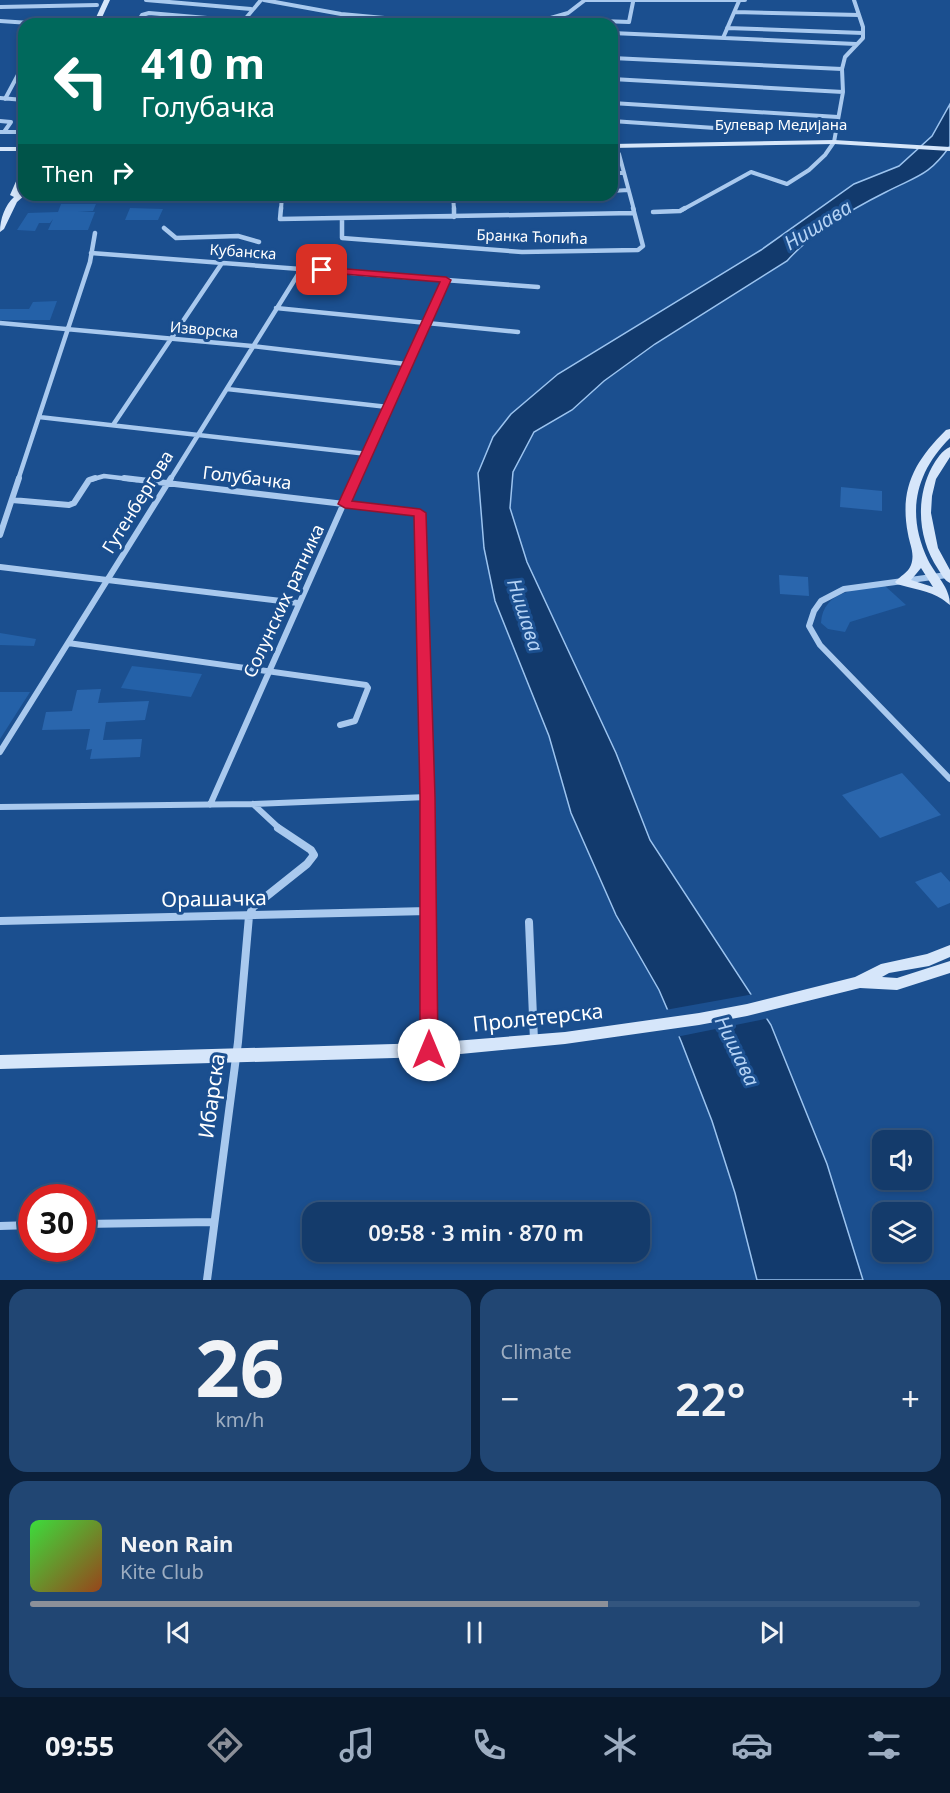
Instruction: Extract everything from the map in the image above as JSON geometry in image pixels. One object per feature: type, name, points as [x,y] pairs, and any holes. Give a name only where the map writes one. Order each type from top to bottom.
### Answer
[{"type":"street","points":[[26,6],[27,0]]},
{"type":"street","points":[[99,18],[107,0]]},
{"type":"street","points":[[146,0],[251,9]]},
{"type":"street","points":[[245,18],[262,0],[341,14],[385,18]]},
{"type":"street","points":[[550,18],[574,10],[585,0],[633,2],[745,0]]},
{"type":"street","points":[[835,140],[843,92],[842,69],[845,57],[863,38],[854,0]]},
{"type":"street","points":[[723,38],[739,1]]},
{"type":"street","points":[[0,7],[56,2],[98,2],[91,18]]},
{"type":"street","points":[[618,22],[628,22],[633,2]]},
{"type":"street","points":[[735,12],[859,15]]},
{"type":"street","points":[[140,18],[149,13],[195,18]]},
{"type":"street","points":[[0,21],[18,22]]},
{"type":"street","points":[[727,28],[863,33]]},
{"type":"street","points":[[618,33],[856,44]]},
{"type":"street","points":[[618,58],[842,69]]},
{"type":"street","points":[[18,74],[3,98],[18,99]]},
{"type":"street","points":[[618,79],[843,92]]},
{"type":"street","points":[[618,103],[838,117]]},
{"type":"street","points":[[0,121],[11,122],[2,132]]},
{"type":"street","points":[[618,121],[715,128]]},
{"type":"street","points":[[2,132],[18,132]]},
{"type":"street","name":"Булевар Медијана","points":[[618,146],[835,140]]},
{"type":"street","name":"Булевар Медијана","points":[[653,212],[680,211],[751,172],[787,184],[809,170],[825,155],[835,140]]},
{"type":"street","name":"Булевар Медијана","points":[[618,141],[835,140],[950,149]]},
{"type":"street","name":"Булевар Медијана","points":[[882,143],[950,144]]},
{"type":"street","points":[[0,149],[18,149]]},
{"type":"street","points":[[0,155],[18,154]]},
{"type":"street","name":"Бранка Ћопића","points":[[342,218],[342,237],[522,252],[634,251],[643,246],[618,154]]},
{"type":"street","points":[[14,201],[12,198],[18,185]]},
{"type":"street","points":[[618,191],[628,190]]},
{"type":"street","points":[[0,229],[14,201],[18,199]]},
{"type":"street","points":[[281,201],[279,219],[634,213]]},
{"type":"street","points":[[453,201],[454,217]]},
{"type":"street","points":[[164,228],[176,238],[238,236],[259,242]]},
{"type":"street","points":[[0,535],[69,329],[90,262],[95,233]]},
{"type":"street","name":"Кубанска","points":[[91,253],[538,287]]},
{"type":"street","points":[[113,425],[222,263]]},
{"type":"street","name":"Гутенбергова","points":[[0,752],[302,268]]},
{"type":"street","name":"Солунских ратника","points":[[210,805],[267,671],[446,280]]},
{"type":"street","points":[[276,308],[518,332]]},
{"type":"street","name":"Изворска","points":[[0,323],[252,346],[406,364]]},
{"type":"street","points":[[227,389],[388,407]]},
{"type":"street","points":[[39,417],[368,454]]},
{"type":"street","points":[[901,582],[915,572],[919,565],[910,514],[910,494],[922,464],[950,432]]},
{"type":"street","points":[[950,450],[936,468],[929,483],[924,505],[928,528],[937,556],[949,577],[859,586],[832,592],[813,609],[809,626],[820,645],[950,779]]},
{"type":"street","name":"Голубачка","points":[[12,500],[69,505],[74,503],[89,480],[98,477],[420,513],[427,797]]},
{"type":"street","points":[[918,553],[931,577],[948,599]]},
{"type":"street","points":[[0,567],[298,603]]},
{"type":"street","points":[[901,582],[916,584],[948,599]]},
{"type":"street","points":[[68,643],[366,685],[368,688],[355,721],[340,725]]},
{"type":"street","points":[[0,807],[253,804],[427,797],[429,1050]]},
{"type":"street","points":[[249,916],[253,907],[307,864],[314,855],[311,850],[281,830],[253,804]]},
{"type":"street","name":"Орашачка","points":[[0,921],[428,911]]},
{"type":"street","name":"Ибарска","points":[[207,1280],[236,1056],[249,916]]},
{"type":"street","points":[[529,922],[534,1041]]},
{"type":"street","points":[[859,982],[886,968],[929,960],[950,951]]},
{"type":"street","points":[[859,982],[897,984],[950,967]]},
{"type":"street","name":"Пролетерска","points":[[0,1062],[429,1050],[534,1041],[699,1019],[859,982]]},
{"type":"street","points":[[96,1224],[213,1222]]},
{"type":"street","points":[[0,1226],[18,1225]]},
{"type":"shaded area","points":[[61,204],[96,204],[93,211],[78,212],[95,212],[88,230],[48,230],[53,219],[50,223],[39,223],[35,231],[17,230],[28,213],[58,212]]},
{"type":"shaded area","points":[[130,208],[163,209],[158,220],[125,220]]},
{"type":"shaded area","points":[[57,301],[50,320],[0,320],[0,309],[29,309],[33,302]]},
{"type":"shaded area","points":[[884,585],[906,605],[850,622],[845,632],[828,629],[821,623],[823,612],[835,598],[853,590]]},
{"type":"shaded area","points":[[0,633],[36,639],[34,646],[0,645]]},
{"type":"shaded area","points":[[132,666],[202,674],[191,697],[121,688]]},
{"type":"shaded area","points":[[0,692],[30,692],[0,739]]},
{"type":"water","name":"Нишава","points":[[950,104],[950,146],[929,170],[833,222],[808,240],[787,261],[655,344],[604,381],[572,410],[534,432],[513,472],[510,508],[527,562],[616,753],[650,840],[771,1025],[827,1164],[863,1280],[757,1280],[735,1193],[712,1121],[659,990],[616,915],[571,813],[549,736],[495,601],[484,548],[478,473],[493,437],[511,414],[558,374],[761,250],[854,184],[899,166],[932,136]]},
{"type":"pier","points":[[754,994],[770,1018],[676,1037],[665,1010]]},
{"type":"building","points":[[841,487],[882,491],[882,511],[840,507]]},
{"type":"building","points":[[779,575],[808,577],[809,596],[780,594]]},
{"type":"building","points":[[101,689],[98,703],[149,701],[145,720],[106,722],[103,740],[142,739],[140,757],[90,759],[92,749],[86,750],[90,729],[42,730],[46,712],[72,711],[77,690]]},
{"type":"building","points":[[902,773],[941,815],[880,838],[842,795]]},
{"type":"building","points":[[941,872],[950,882],[950,903],[938,908],[915,882]]},
{"type":"route","points":[[322,270],[446,280],[406,364],[345,504],[420,513],[427,797],[429,1050]]}]
